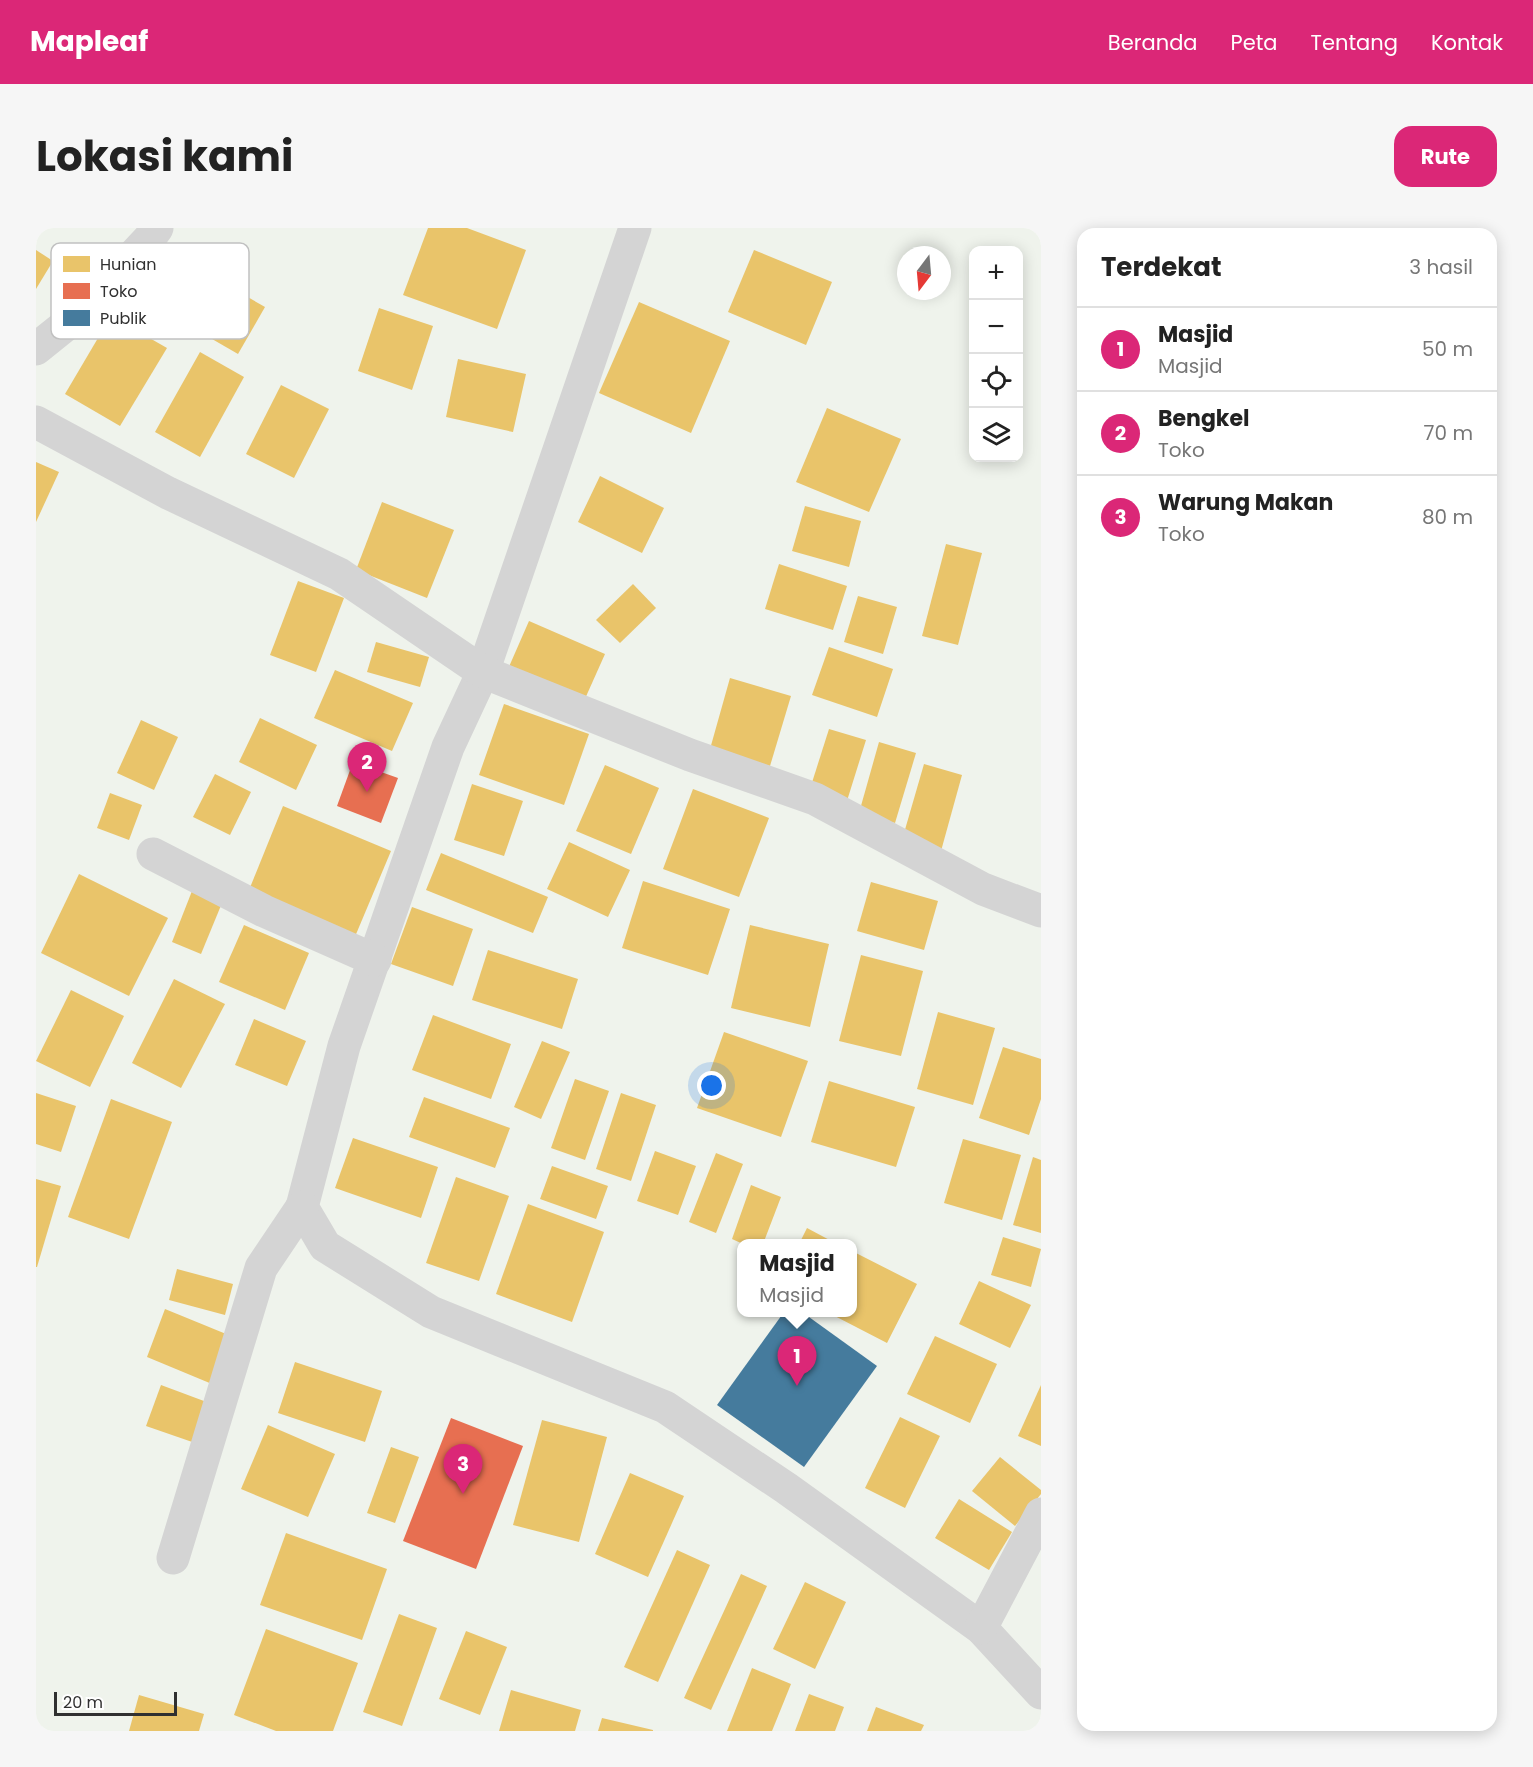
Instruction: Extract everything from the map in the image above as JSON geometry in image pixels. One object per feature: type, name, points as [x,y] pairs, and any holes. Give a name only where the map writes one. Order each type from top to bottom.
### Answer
[{"type":"street","points":[[145,243],[157,228]]},
{"type":"street","points":[[173,1558],[261,1268],[302,1207],[344,1046],[448,747],[483,672],[635,228]]},
{"type":"street","points":[[36,349],[51,337]]},
{"type":"street","points":[[36,422],[168,493],[339,574],[483,672],[690,755],[815,799],[983,889],[1041,911]]},
{"type":"street","points":[[153,854],[264,910],[375,960]]},
{"type":"street","points":[[302,1207],[325,1246],[431,1312],[665,1407],[786,1488],[981,1628],[1041,1693]]},
{"type":"street","points":[[981,1628],[1041,1514]]},
{"type":"shaded area","points":[[36,228],[1041,228],[1041,1731],[36,1731]]},
{"type":"building: Hunian","points":[[428,228],[467,228],[526,250],[497,329],[403,295]]},
{"type":"building: Hunian","points":[[36,250],[51,260],[51,264],[36,289]]},
{"type":"building: Hunian","points":[[754,250],[832,282],[806,345],[728,312]]},
{"type":"building: Hunian","points":[[249,298],[265,307],[249,335]]},
{"type":"building: Hunian","points":[[639,302],[730,341],[691,433],[599,393]]},
{"type":"building: Hunian","points":[[379,308],[433,326],[412,390],[358,371]]},
{"type":"building: Hunian","points":[[97,339],[151,339],[167,348],[120,426],[65,394]]},
{"type":"building: Hunian","points":[[212,339],[247,339],[238,354]]},
{"type":"building: Hunian","points":[[200,352],[244,377],[200,457],[155,432]]},
{"type":"building: Hunian","points":[[458,359],[526,374],[513,432],[446,417]]},
{"type":"building: Hunian","points":[[281,385],[329,409],[294,478],[246,454]]},
{"type":"building: Hunian","points":[[827,408],[901,439],[869,512],[796,482]]},
{"type":"building: Hunian","points":[[36,462],[59,472],[36,522]]},
{"type":"building: Hunian","points":[[600,476],[664,508],[642,553],[578,522]]},
{"type":"building: Hunian","points":[[382,502],[454,530],[427,598],[356,570]]},
{"type":"building: Hunian","points":[[805,506],[861,521],[849,567],[792,551]]},
{"type":"building: Hunian","points":[[946,544],[982,553],[958,645],[922,636]]},
{"type":"building: Hunian","points":[[779,564],[847,586],[833,630],[765,609]]},
{"type":"building: Hunian","points":[[298,581],[344,598],[316,672],[270,655]]},
{"type":"building: Hunian","points":[[633,584],[656,608],[620,643],[596,620]]},
{"type":"building: Hunian","points":[[858,596],[897,607],[883,654],[844,642]]},
{"type":"building: Hunian","points":[[529,621],[605,654],[584,701],[508,669]]},
{"type":"building: Hunian","points":[[376,642],[429,657],[420,687],[367,672]]},
{"type":"building: Hunian","points":[[829,647],[893,669],[877,717],[812,695]]},
{"type":"building: Hunian","points":[[335,670],[413,703],[392,751],[314,718]]},
{"type":"building: Hunian","points":[[730,678],[791,696],[770,766],[710,749]]},
{"type":"building: Hunian","points":[[504,704],[589,734],[564,805],[479,775]]},
{"type":"building: Hunian","points":[[260,718],[317,745],[296,790],[239,762]]},
{"type":"building: Hunian","points":[[141,720],[178,737],[154,790],[117,773]]},
{"type":"building: Hunian","points":[[829,729],[866,740],[846,804],[809,792]]},
{"type":"building: Hunian","points":[[879,742],[916,753],[895,823],[859,813]]},
{"type":"building: Hunian","points":[[924,764],[962,775],[941,851],[902,840]]},
{"type":"building: Hunian","points":[[605,765],[659,788],[631,854],[576,831]]},
{"type":"building: Hunian","points":[[215,774],[251,792],[230,835],[193,817]]},
{"type":"building: Hunian","points":[[472,784],[523,801],[504,856],[454,840]]},
{"type":"building: Hunian","points":[[693,789],[769,818],[739,897],[663,869]]},
{"type":"building: Hunian","points":[[110,793],[142,805],[129,840],[97,828]]},
{"type":"building: Hunian","points":[[283,806],[391,851],[354,939],[247,895]]},
{"type":"building: Hunian","points":[[569,842],[630,870],[608,917],[547,889]]},
{"type":"building: Hunian","points":[[441,853],[548,897],[533,933],[426,890]]},
{"type":"building: Hunian","points":[[79,874],[168,918],[129,996],[41,953]]},
{"type":"building: Hunian","points":[[643,881],[730,909],[708,975],[622,948]]},
{"type":"building: Hunian","points":[[871,882],[938,901],[924,950],[857,931]]},
{"type":"building: Hunian","points":[[192,891],[222,903],[201,954],[172,942]]},
{"type":"building: Hunian","points":[[412,907],[473,929],[453,986],[391,964]]},
{"type":"building: Hunian","points":[[244,925],[309,953],[285,1010],[219,982]]},
{"type":"building: Hunian","points":[[750,925],[829,944],[810,1027],[731,1008]]},
{"type":"building: Hunian","points":[[488,950],[578,979],[562,1029],[472,1000]]},
{"type":"building: Hunian","points":[[861,955],[923,971],[901,1056],[839,1041]]},
{"type":"building: Hunian","points":[[174,979],[225,1004],[181,1088],[132,1063]]},
{"type":"building: Hunian","points":[[71,990],[124,1016],[90,1087],[36,1061]]},
{"type":"building: Hunian","points":[[938,1012],[995,1028],[973,1105],[917,1089]]},
{"type":"building: Hunian","points":[[433,1015],[511,1044],[491,1099],[412,1070]]},
{"type":"building: Hunian","points":[[254,1019],[306,1041],[287,1086],[235,1065]]},
{"type":"building: Hunian","points":[[724,1032],[808,1061],[781,1137],[697,1108]]},
{"type":"building: Hunian","points":[[542,1041],[570,1052],[541,1119],[514,1107]]},
{"type":"building: Hunian","points":[[1003,1047],[1041,1059],[1041,1099],[1029,1135],[979,1118]]},
{"type":"building: Hunian","points":[[575,1079],[609,1091],[585,1160],[551,1148]]},
{"type":"building: Hunian","points":[[829,1081],[915,1107],[896,1167],[811,1142]]},
{"type":"building: Hunian","points":[[36,1093],[76,1106],[61,1152],[36,1144]]},
{"type":"building: Hunian","points":[[621,1093],[656,1105],[631,1181],[596,1169]]},
{"type":"building: Hunian","points":[[424,1097],[510,1128],[495,1168],[409,1137]]},
{"type":"building: Hunian","points":[[111,1099],[172,1122],[129,1239],[68,1217]]},
{"type":"building: Hunian","points":[[353,1138],[438,1167],[421,1218],[335,1188]]},
{"type":"building: Hunian","points":[[963,1139],[1021,1155],[1002,1220],[944,1203]]},
{"type":"building: Hunian","points":[[655,1151],[696,1166],[678,1215],[637,1201]]},
{"type":"building: Hunian","points":[[716,1153],[743,1164],[716,1233],[689,1222]]},
{"type":"building: Hunian","points":[[1033,1157],[1041,1160],[1041,1233],[1013,1225]]},
{"type":"building: Hunian","points":[[552,1166],[608,1186],[596,1219],[540,1199]]},
{"type":"building: Hunian","points":[[456,1177],[509,1196],[479,1281],[426,1263]]},
{"type":"building: Hunian","points":[[36,1179],[61,1186],[37,1267],[36,1267]]},
{"type":"building: Hunian","points":[[751,1185],[781,1197],[765,1239],[737,1239],[737,1241],[732,1239]]},
{"type":"building: Hunian","points":[[528,1204],[604,1232],[572,1322],[496,1294]]},
{"type":"building: Hunian","points":[[807,1228],[828,1239],[802,1239]]},
{"type":"building: Hunian","points":[[1003,1237],[1041,1249],[1031,1287],[991,1275]]},
{"type":"building: Hunian","points":[[857,1254],[917,1284],[887,1343],[837,1317],[857,1317]]},
{"type":"building: Hunian","points":[[177,1269],[233,1284],[225,1315],[169,1300]]},
{"type":"building: Hunian","points":[[979,1281],[1031,1305],[1010,1348],[959,1324]]},
{"type":"building: Hunian","points":[[165,1309],[231,1336],[212,1384],[147,1357]]},
{"type":"building: Hunian","points":[[935,1336],[997,1364],[970,1423],[907,1394]]},
{"type":"building: Hunian","points":[[295,1362],[382,1391],[365,1442],[278,1413]]},
{"type":"building: Hunian","points":[[161,1385],[212,1404],[198,1444],[146,1426]]},
{"type":"building: Hunian","points":[[1041,1385],[1041,1446],[1018,1436]]},
{"type":"building: Hunian","points":[[900,1417],[940,1436],[905,1508],[865,1488]]},
{"type":"building: Hunian","points":[[542,1420],[607,1437],[579,1542],[513,1525]]},
{"type":"building: Hunian","points":[[268,1425],[335,1454],[308,1517],[241,1489]]},
{"type":"building: Hunian","points":[[391,1447],[419,1457],[395,1523],[367,1513]]},
{"type":"building: Hunian","points":[[1000,1457],[1041,1490],[1041,1494],[1015,1526],[972,1491]]},
{"type":"building: Hunian","points":[[630,1473],[684,1496],[648,1577],[595,1554]]},
{"type":"building: Hunian","points":[[959,1499],[1012,1532],[989,1570],[935,1538]]},
{"type":"building: Hunian","points":[[286,1533],[387,1569],[362,1640],[260,1605]]},
{"type":"building: Hunian","points":[[677,1550],[710,1565],[658,1682],[624,1667]]},
{"type":"building: Hunian","points":[[741,1574],[767,1586],[711,1710],[684,1698]]},
{"type":"building: Hunian","points":[[805,1582],[846,1602],[815,1669],[773,1649]]},
{"type":"building: Hunian","points":[[399,1614],[437,1628],[402,1726],[363,1712]]},
{"type":"building: Hunian","points":[[266,1629],[358,1663],[333,1731],[276,1731],[234,1715]]},
{"type":"building: Hunian","points":[[466,1631],[507,1647],[480,1715],[439,1699]]},
{"type":"building: Hunian","points":[[752,1668],[791,1684],[772,1731],[727,1731]]},
{"type":"building: Hunian","points":[[511,1690],[581,1710],[575,1731],[499,1731]]},
{"type":"building: Hunian","points":[[809,1694],[844,1707],[835,1731],[795,1731]]},
{"type":"building: Hunian","points":[[139,1695],[204,1714],[199,1731],[129,1731]]},
{"type":"building: Hunian","points":[[876,1707],[924,1725],[921,1731],[867,1731]]},
{"type":"building: Hunian","points":[[602,1718],[653,1730],[653,1731],[598,1731]]},
{"type":"building: Toko","points":[[353,762],[398,778],[381,823],[337,806]]},
{"type":"building: Toko","points":[[451,1418],[523,1446],[476,1569],[403,1541]]},
{"type":"building: Publik","points":[[780,1317],[809,1317],[877,1366],[804,1467],[717,1405]]},
{"type":"place","name":"Bengkel","points":[[367,792]]},
{"type":"place","name":"Masjid","points":[[797,1386]]},
{"type":"place","name":"Warung Makan","points":[[463,1494]]}]
